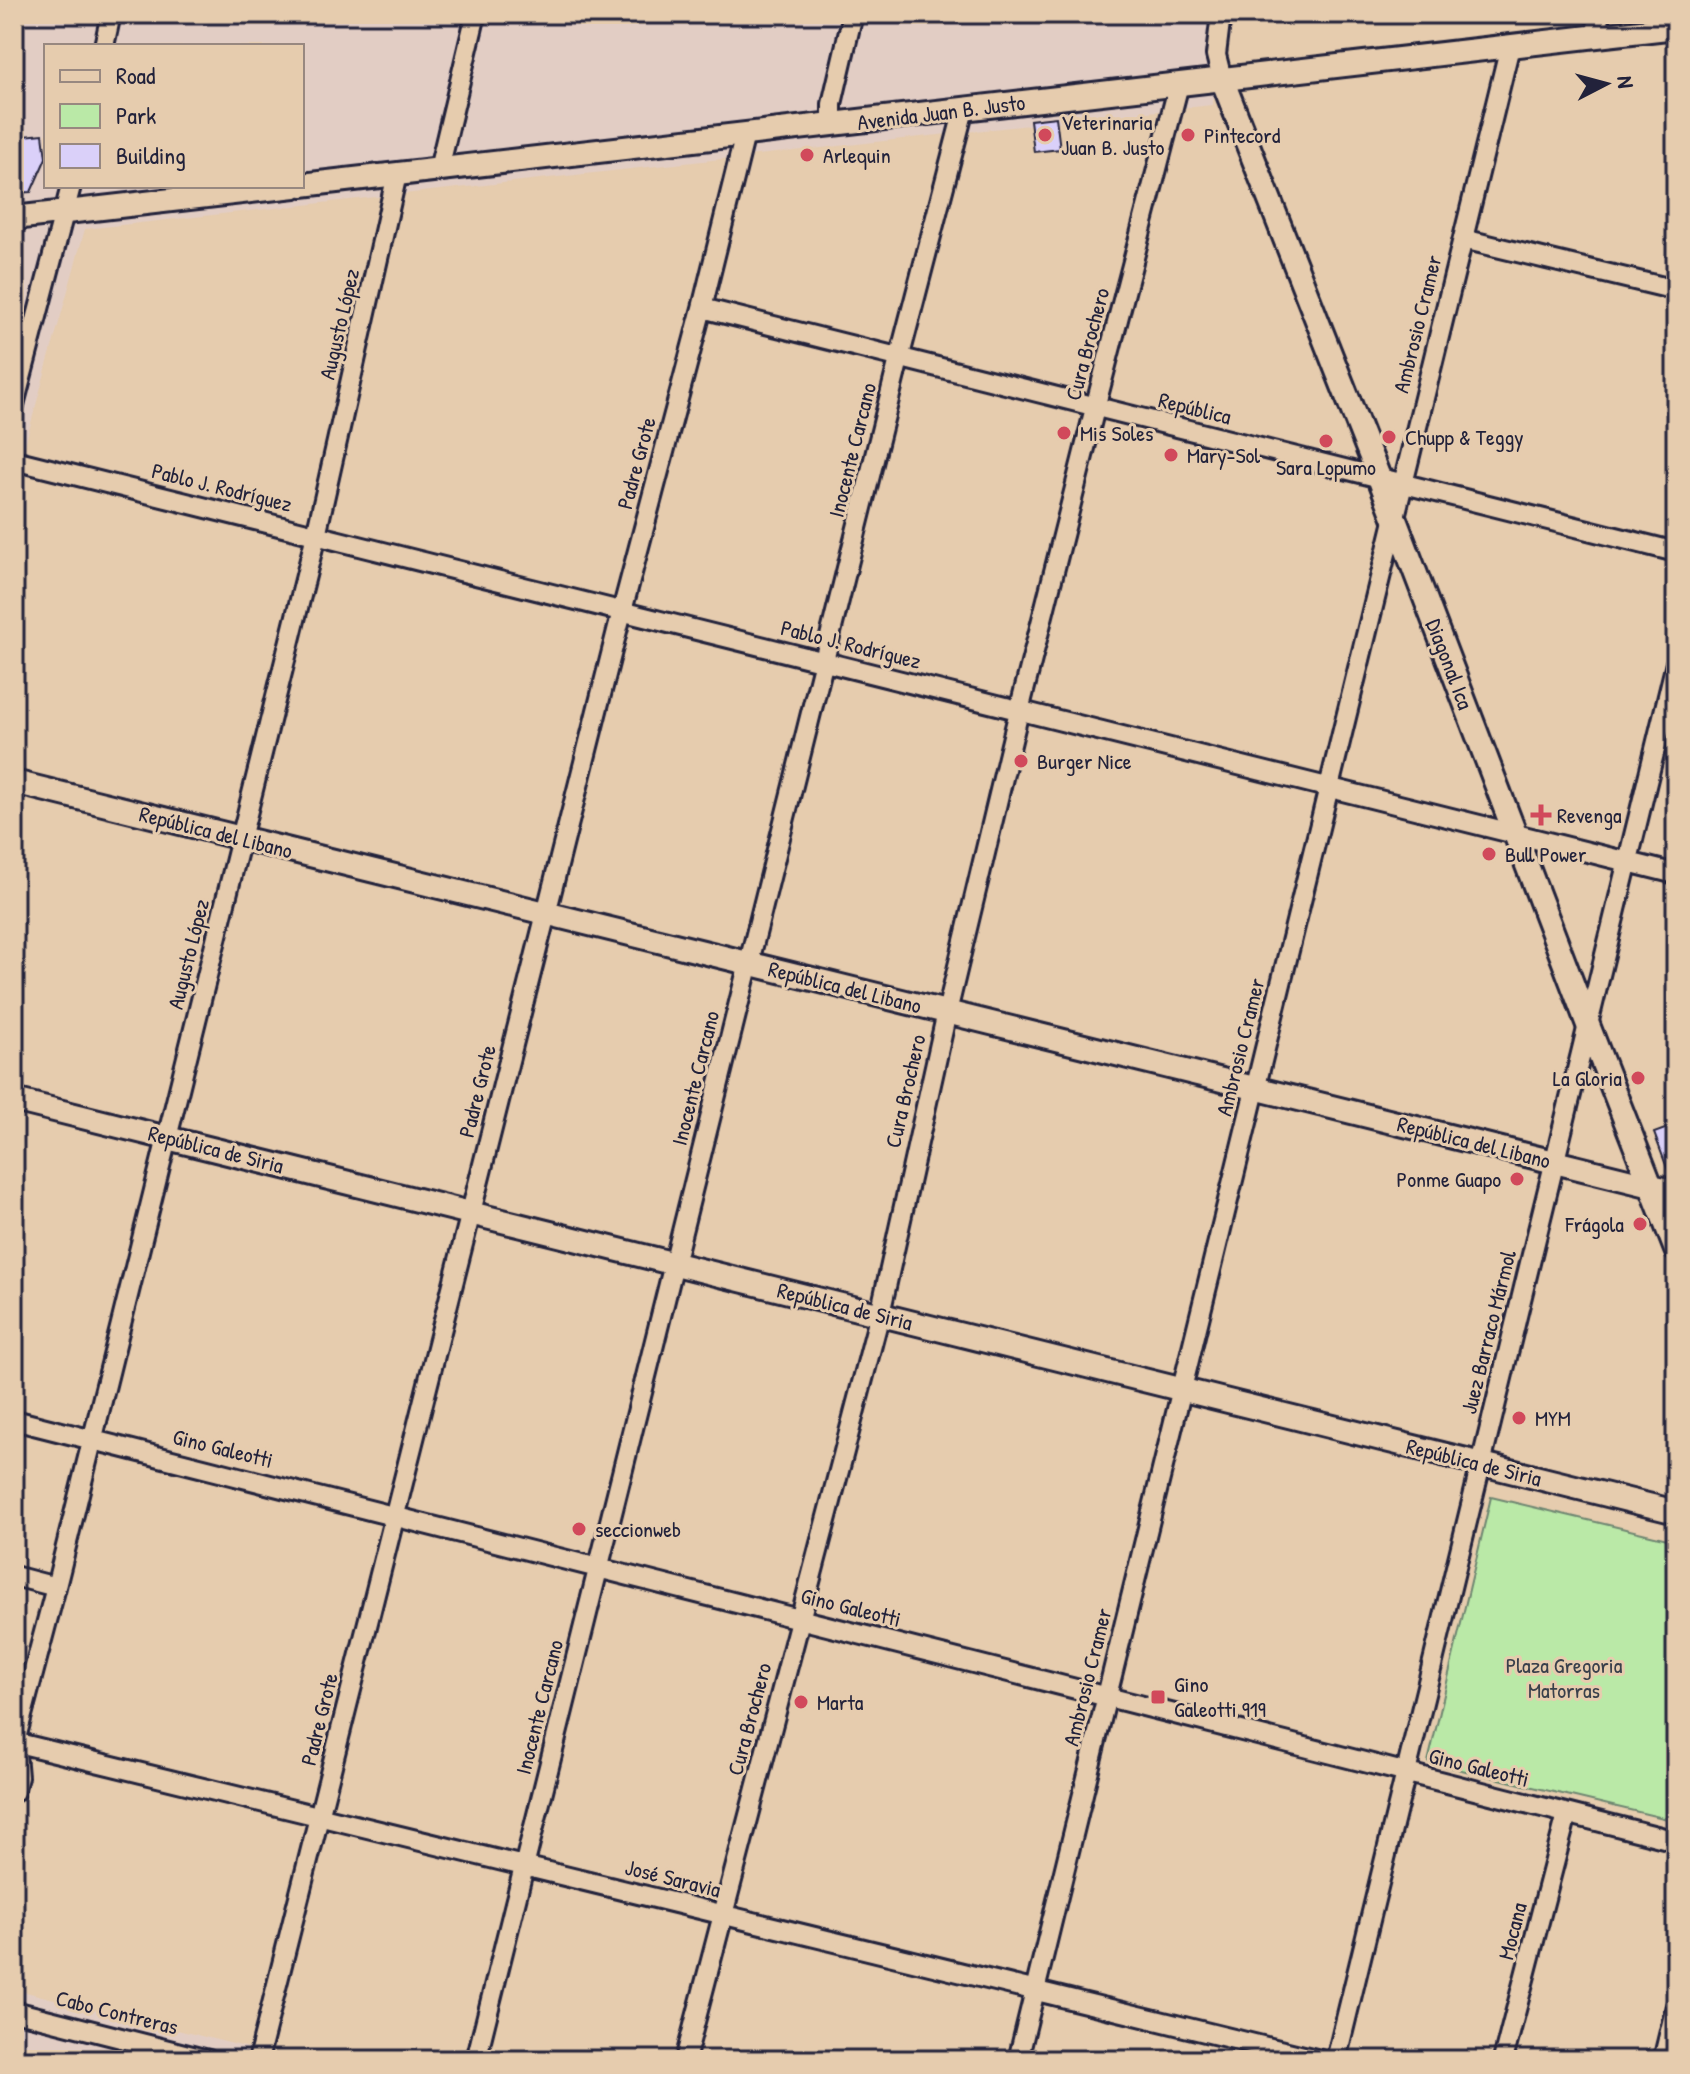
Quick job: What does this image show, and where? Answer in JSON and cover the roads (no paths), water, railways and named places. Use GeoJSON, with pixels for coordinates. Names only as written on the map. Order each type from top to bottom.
{"type":"FeatureCollection","features":[{"type":"Feature","properties":{"kind":"main road","name":"Avenida Juan B. Justo"},"geometry":{"type":"LineString","coordinates":[[304,185],[1510,46],[1598,25],[1676,27]]}},
{"type":"Feature","properties":{"kind":"main road","name":"Diagonal Ica"},"geometry":{"type":"LineString","coordinates":[[1222,79],[1395,517],[1676,1250]]}},
{"type":"Feature","properties":{"kind":"main road"},"geometry":{"type":"LineString","coordinates":[[14,218],[278,188]]}},
{"type":"Feature","properties":{"kind":"main road","name":"República del Libano"},"geometry":{"type":"LineString","coordinates":[[14,782],[1676,1192]]}},
{"type":"Feature","properties":{"kind":"main road","name":"República de Siria"},"geometry":{"type":"LineString","coordinates":[[14,1100],[1676,1512]]}},
{"type":"Feature","properties":{"kind":"street"},"geometry":{"type":"LineString","coordinates":[[104,44],[111,14]]}},
{"type":"Feature","properties":{"kind":"street"},"geometry":{"type":"LineString","coordinates":[[439,169],[476,14]]}},
{"type":"Feature","properties":{"kind":"street"},"geometry":{"type":"LineString","coordinates":[[832,124],[832,104],[853,14]]}},
{"type":"Feature","properties":{"kind":"street"},"geometry":{"type":"LineString","coordinates":[[1221,14],[1216,55],[1222,79]]}},
{"type":"Feature","properties":{"kind":"street","name":"Ambrosio Cramer"},"geometry":{"type":"LineString","coordinates":[[1018,2060],[1510,46]]}},
{"type":"Feature","properties":{"kind":"street","name":"Cura Brochero"},"geometry":{"type":"LineString","coordinates":[[685,2060],[880,1314],[947,1012],[1019,711],[1179,84]]}},
{"type":"Feature","properties":{"kind":"street","name":"Inocente Carcano"},"geometry":{"type":"LineString","coordinates":[[476,2060],[964,109]]}},
{"type":"Feature","properties":{"kind":"street","name":"Padre Grote"},"geometry":{"type":"LineString","coordinates":[[258,2060],[745,134]]}},
{"type":"Feature","properties":{"kind":"street","name":"Augusto López"},"geometry":{"type":"LineString","coordinates":[[14,1792],[18,1777],[14,1743],[56,1587],[316,535],[397,174]]}},
{"type":"Feature","properties":{"kind":"street"},"geometry":{"type":"LineString","coordinates":[[14,405],[70,188]]}},
{"type":"Feature","properties":{"kind":"street"},"geometry":{"type":"LineString","coordinates":[[1463,239],[1676,290]]}},
{"type":"Feature","properties":{"kind":"street","name":"República"},"geometry":{"type":"LineString","coordinates":[[702,308],[1676,552]]}},
{"type":"Feature","properties":{"kind":"street","name":"Pablo J. Rodríguez"},"geometry":{"type":"LineString","coordinates":[[14,460],[1676,874]]}},
{"type":"Feature","properties":{"kind":"street","name":"Juez Barraco Mármol"},"geometry":{"type":"LineString","coordinates":[[1336,2060],[1676,663]]}},
{"type":"Feature","properties":{"kind":"street","name":"Gino Galeotti"},"geometry":{"type":"LineString","coordinates":[[14,1420],[1676,1841]]}},
{"type":"Feature","properties":{"kind":"street"},"geometry":{"type":"LineString","coordinates":[[14,1576],[56,1587]]}},
{"type":"Feature","properties":{"kind":"street","name":"José Saravia"},"geometry":{"type":"LineString","coordinates":[[14,1743],[1320,2060]]}},
{"type":"Feature","properties":{"kind":"street","name":"Mocana"},"geometry":{"type":"LineString","coordinates":[[1503,2060],[1567,1814]]}},
{"type":"Feature","properties":{"kind":"street"},"geometry":{"type":"LineString","coordinates":[[1663,2060],[1676,2006]]}},
{"type":"Feature","properties":{"kind":"street","name":"Cabo Contreras"},"geometry":{"type":"LineString","coordinates":[[14,2011],[208,2060]]}},
{"type":"Feature","properties":{"kind":"place","name":"Veterinaria Juan B. Justo"},"geometry":{"type":"Point","coordinates":[1045,135]}},
{"type":"Feature","properties":{"kind":"place","name":"Pintecord"},"geometry":{"type":"Point","coordinates":[1188,135]}},
{"type":"Feature","properties":{"kind":"place","name":"Arlequin"},"geometry":{"type":"Point","coordinates":[807,155]}},
{"type":"Feature","properties":{"kind":"place","name":"Mis Soles"},"geometry":{"type":"Point","coordinates":[1064,433]}},
{"type":"Feature","properties":{"kind":"place","name":"Chupp & Teggy"},"geometry":{"type":"Point","coordinates":[1389,437]}},
{"type":"Feature","properties":{"kind":"place","name":"Sara Lopumo"},"geometry":{"type":"Point","coordinates":[1326,441]}},
{"type":"Feature","properties":{"kind":"place","name":"Mary-Sol"},"geometry":{"type":"Point","coordinates":[1171,455]}},
{"type":"Feature","properties":{"kind":"place","name":"Burger Nice"},"geometry":{"type":"Point","coordinates":[1021,761]}},
{"type":"Feature","properties":{"kind":"place","name":"Revenga"},"geometry":{"type":"Point","coordinates":[1541,815]}},
{"type":"Feature","properties":{"kind":"place","name":"Bull Power"},"geometry":{"type":"Point","coordinates":[1489,854]}},
{"type":"Feature","properties":{"kind":"place","name":"La Gloria"},"geometry":{"type":"Point","coordinates":[1638,1078]}},
{"type":"Feature","properties":{"kind":"place","name":"Ponme Guapo"},"geometry":{"type":"Point","coordinates":[1517,1179]}},
{"type":"Feature","properties":{"kind":"place","name":"Frágola"},"geometry":{"type":"Point","coordinates":[1640,1224]}},
{"type":"Feature","properties":{"kind":"place","name":"MYM"},"geometry":{"type":"Point","coordinates":[1519,1418]}},
{"type":"Feature","properties":{"kind":"place","name":"seccionweb"},"geometry":{"type":"Point","coordinates":[579,1529]}},
{"type":"Feature","properties":{"kind":"place","name":"Gino Galeotti 919"},"geometry":{"type":"Point","coordinates":[1158,1697]}},
{"type":"Feature","properties":{"kind":"place","name":"Marta"},"geometry":{"type":"Point","coordinates":[801,1702]}},
{"type":"Feature","properties":{"kind":"park label","name":"Plaza Gregoria Matorras"},"geometry":{"type":"Point","coordinates":[1564,1678]}}]}
